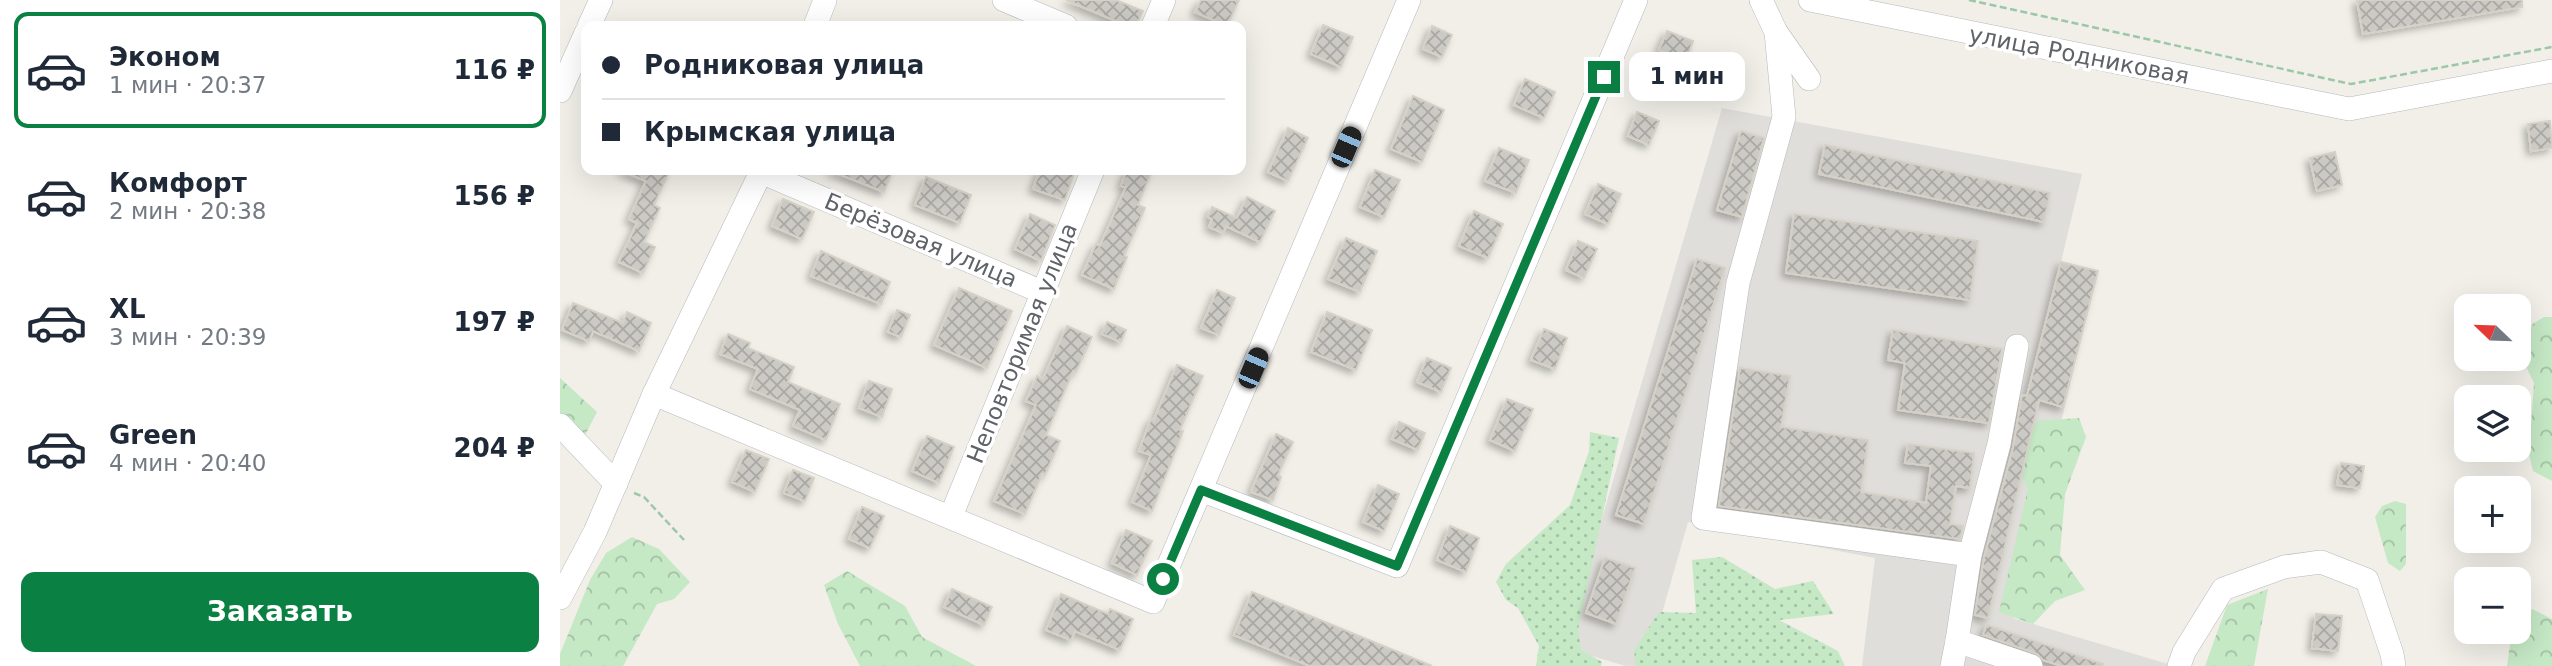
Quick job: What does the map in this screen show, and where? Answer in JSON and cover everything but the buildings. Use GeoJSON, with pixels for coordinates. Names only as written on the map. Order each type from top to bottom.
{"type":"FeatureCollection","features":[{"type":"Feature","properties":{"kind":"street"},"geometry":{"type":"LineString","coordinates":[[591,21],[601,0]]}},
{"type":"Feature","properties":{"kind":"street"},"geometry":{"type":"LineString","coordinates":[[817,21],[825,0]]}},
{"type":"Feature","properties":{"kind":"street"},"geometry":{"type":"LineString","coordinates":[[1004,0],[1054,21]]}},
{"type":"Feature","properties":{"kind":"street"},"geometry":{"type":"LineString","coordinates":[[1155,21],[1164,0]]}},
{"type":"Feature","properties":{"kind":"street"},"geometry":{"type":"LineString","coordinates":[[654,394],[1153,602],[1409,0]]}},
{"type":"Feature","properties":{"kind":"street"},"geometry":{"type":"LineString","coordinates":[[1201,490],[1397,566],[1636,0]]}},
{"type":"Feature","properties":{"kind":"street"},"geometry":{"type":"LineString","coordinates":[[1760,0],[1776,32],[1809,79]]}},
{"type":"Feature","properties":{"kind":"street","name":"улица Родниковая"},"geometry":{"type":"LineString","coordinates":[[1810,0],[2349,109],[2552,71]]}},
{"type":"Feature","properties":{"kind":"street"},"geometry":{"type":"LineString","coordinates":[[1776,32],[1784,117],[1738,283],[1703,519],[1970,555]]}},
{"type":"Feature","properties":{"kind":"street"},"geometry":{"type":"LineString","coordinates":[[560,91],[581,44]]}},
{"type":"Feature","properties":{"kind":"street","name":"Берёзовая улица"},"geometry":{"type":"LineString","coordinates":[[560,598],[616,484],[654,394],[760,175]]}},
{"type":"Feature","properties":{"kind":"street","name":"Берёзовая улица"},"geometry":{"type":"LineString","coordinates":[[771,175],[1042,292]]}},
{"type":"Feature","properties":{"kind":"street","name":"Неповторимая улица"},"geometry":{"type":"LineString","coordinates":[[951,516],[1091,175]]}},
{"type":"Feature","properties":{"kind":"street"},"geometry":{"type":"LineString","coordinates":[[1952,666],[1970,555],[1998,444],[2017,346]]}},
{"type":"Feature","properties":{"kind":"street"},"geometry":{"type":"LineString","coordinates":[[560,425],[616,484]]}},
{"type":"Feature","properties":{"kind":"street"},"geometry":{"type":"LineString","coordinates":[[2179,666],[2184,652],[2222,589],[2284,567],[2321,562],[2367,580],[2394,666]]}},
{"type":"Feature","properties":{"kind":"street"},"geometry":{"type":"LineString","coordinates":[[1957,641],[2020,664]]}},
{"type":"Feature","properties":{"kind":"path"},"geometry":{"type":"LineString","coordinates":[[1969,0],[2351,85],[2552,47]]}},
{"type":"Feature","properties":{"kind":"path"},"geometry":{"type":"LineString","coordinates":[[616,484],[644,497],[684,540]]}},
{"type":"Feature","properties":{"kind":"shaded area"},"geometry":{"type":"Polygon","coordinates":[[[1722,108],[2082,174],[2061,262],[2098,271],[2013,618],[2175,666],[1862,666],[1875,558],[1688,522],[1647,666],[1626,666],[1564,648],[1722,108]]]}},
{"type":"Feature","properties":{"kind":"green space"},"geometry":{"type":"Polygon","coordinates":[[[2544,317],[2552,317],[2552,481],[2533,471],[2531,462],[2534,383],[2528,371],[2531,371],[2531,325],[2544,317]]]}},
{"type":"Feature","properties":{"kind":"green space"},"geometry":{"type":"Polygon","coordinates":[[[560,378],[597,412],[579,447],[560,433],[560,378]]]}},
{"type":"Feature","properties":{"kind":"green space"},"geometry":{"type":"Polygon","coordinates":[[[2079,418],[2086,437],[2065,494],[2060,555],[2085,590],[2055,601],[2033,624],[1999,612],[2028,489],[2014,457],[2037,421],[2079,418]]]}},
{"type":"Feature","properties":{"kind":"green space"},"geometry":{"type":"Polygon","coordinates":[[[1590,432],[1619,438],[1578,629],[1581,650],[1602,662],[1601,666],[1536,666],[1539,646],[1518,608],[1506,600],[1496,582],[1506,564],[1570,505],[1589,451],[1590,432]]]}},
{"type":"Feature","properties":{"kind":"green space"},"geometry":{"type":"Polygon","coordinates":[[[2395,501],[2406,504],[2406,564],[2400,571],[2388,563],[2375,517],[2382,506],[2395,501]]]}},
{"type":"Feature","properties":{"kind":"green space"},"geometry":{"type":"Polygon","coordinates":[[[632,537],[659,549],[690,582],[674,599],[657,604],[623,666],[560,666],[560,654],[590,580],[606,553],[632,537]]]}},
{"type":"Feature","properties":{"kind":"green space"},"geometry":{"type":"Polygon","coordinates":[[[1722,557],[1775,589],[1813,581],[1834,614],[1779,620],[1838,651],[1845,666],[1636,666],[1634,650],[1659,612],[1696,613],[1692,560],[1722,557]]]}},
{"type":"Feature","properties":{"kind":"green space"},"geometry":{"type":"Polygon","coordinates":[[[847,571],[905,606],[922,637],[976,666],[860,666],[838,624],[824,585],[847,571]]]}},
{"type":"Feature","properties":{"kind":"green space"},"geometry":{"type":"Polygon","coordinates":[[[2268,589],[2254,666],[2205,666],[2227,605],[2268,589]]]}},
{"type":"Feature","properties":{"kind":"green space"},"geometry":{"type":"Polygon","coordinates":[[[2531,610],[2552,619],[2552,666],[2507,666],[2510,644],[2531,644],[2531,610]]]}},
{"type":"Feature","properties":{"kind":"route"},"geometry":{"type":"LineString","coordinates":[[1163,579],[1201,490],[1397,566],[1604,77]]}}]}
